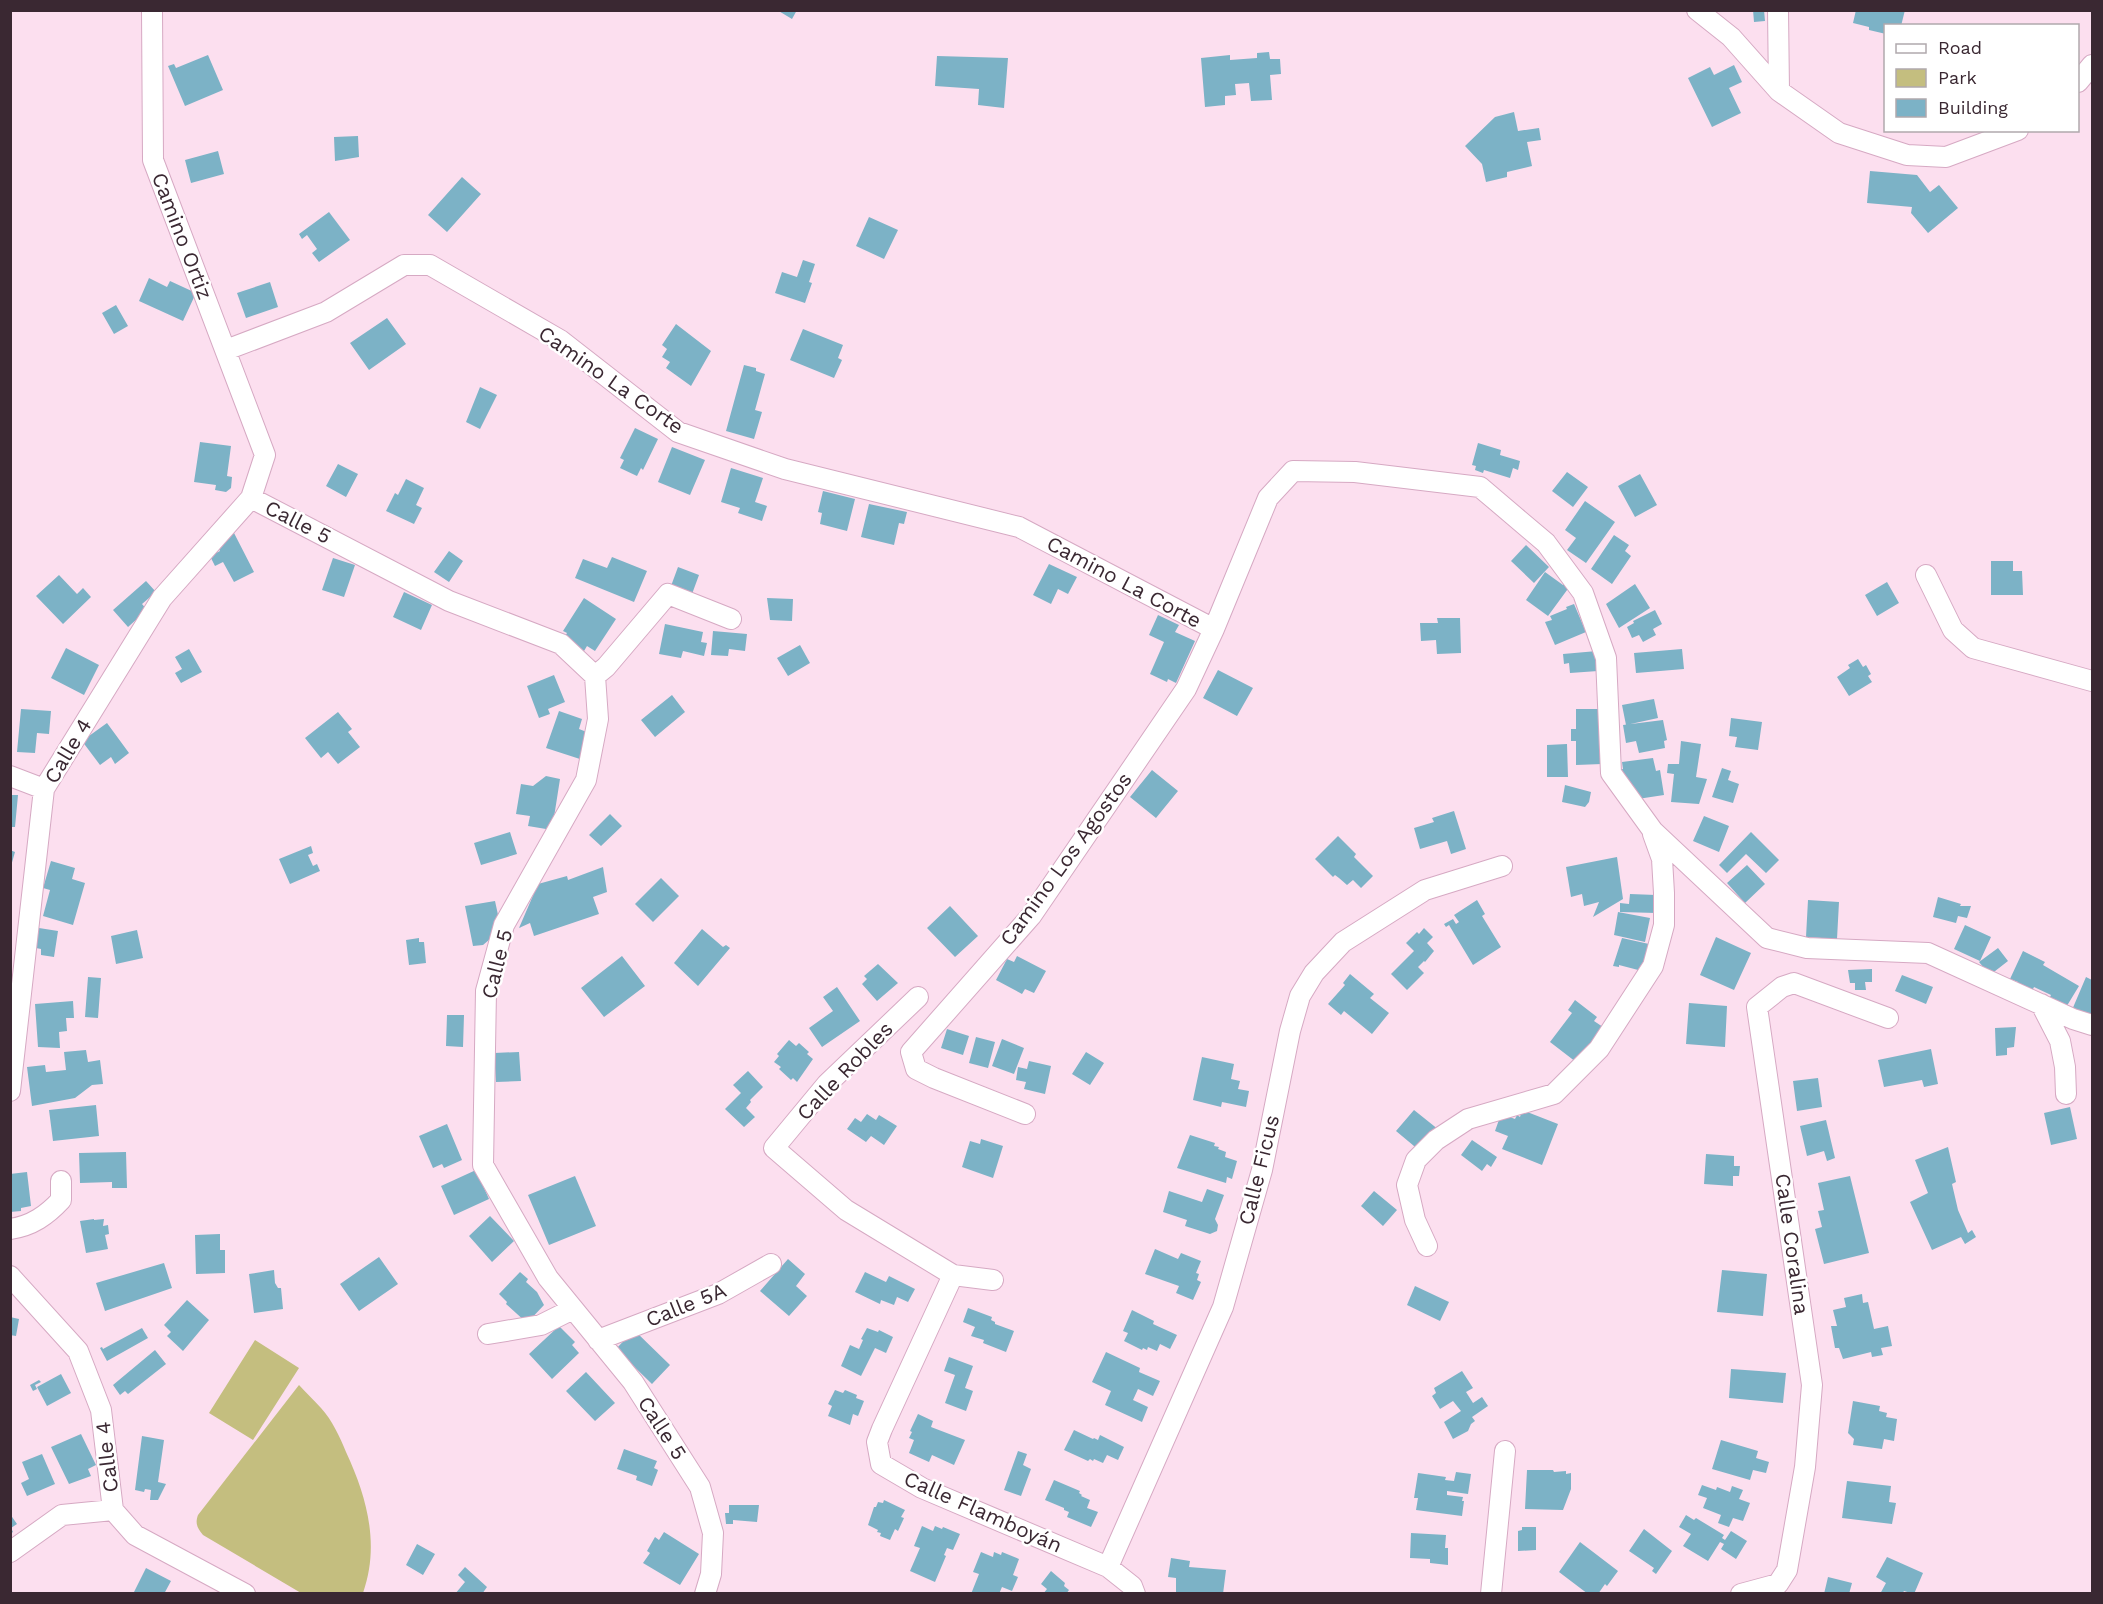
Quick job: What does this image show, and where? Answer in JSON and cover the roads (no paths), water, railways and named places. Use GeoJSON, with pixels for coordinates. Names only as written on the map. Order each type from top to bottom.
{"type":"FeatureCollection","features":[{"type":"Feature","properties":{"kind":"street","name":"Camino Ortiz"},"geometry":{"type":"LineString","coordinates":[[152,10],[153,160],[225,350]]}},
{"type":"Feature","properties":{"kind":"street"},"geometry":{"type":"LineString","coordinates":[[1698,10],[1731,37],[1779,91],[1839,133],[1906,155],[1946,157],[2013,132]]}},
{"type":"Feature","properties":{"kind":"street"},"geometry":{"type":"LineString","coordinates":[[1778,10],[1779,91]]}},
{"type":"Feature","properties":{"kind":"street"},"geometry":{"type":"LineString","coordinates":[[2079,81],[2092,65]]}},
{"type":"Feature","properties":{"kind":"street","name":"Camino La Corte"},"geometry":{"type":"LineString","coordinates":[[225,350],[326,312],[404,266],[430,265],[560,340],[678,432],[785,469],[1019,527],[1214,629],[1268,498],[1293,471],[1355,472],[1480,487],[1546,543],[1583,593],[1606,658],[1611,773],[1653,831],[1767,938],[1807,948],[1928,952],[2092,1025]]}},
{"type":"Feature","properties":{"kind":"street"},"geometry":{"type":"LineString","coordinates":[[225,350],[265,455],[251,498]]}},
{"type":"Feature","properties":{"kind":"street","name":"Calle 5"},"geometry":{"type":"LineString","coordinates":[[251,498],[449,601],[561,644],[595,676],[598,719],[586,780],[504,925],[486,990],[483,1165],[548,1278],[633,1382],[700,1487],[713,1533],[711,1574],[705,1593]]}},
{"type":"Feature","properties":{"kind":"street","name":"Calle 4"},"geometry":{"type":"LineString","coordinates":[[10,1091],[44,789],[162,598],[251,498]]}},
{"type":"Feature","properties":{"kind":"street"},"geometry":{"type":"LineString","coordinates":[[1926,574],[1953,630],[1973,648],[2092,681]]}},
{"type":"Feature","properties":{"kind":"street"},"geometry":{"type":"LineString","coordinates":[[595,676],[606,667],[668,594],[731,620]]}},
{"type":"Feature","properties":{"kind":"street","name":"Camino Los Agostos"},"geometry":{"type":"LineString","coordinates":[[1025,1114],[916,1069],[911,1052],[1031,916],[1186,689],[1214,629]]}},
{"type":"Feature","properties":{"kind":"street"},"geometry":{"type":"LineString","coordinates":[[10,776],[44,789]]}},
{"type":"Feature","properties":{"kind":"street"},"geometry":{"type":"LineString","coordinates":[[1427,1246],[1415,1220],[1407,1185],[1416,1160],[1436,1140],[1468,1119],[1554,1094],[1599,1049],[1653,966],[1664,925],[1664,893],[1662,859],[1653,831]]}},
{"type":"Feature","properties":{"kind":"street","name":"Calle Ficus"},"geometry":{"type":"LineString","coordinates":[[1107,1567],[1223,1307],[1262,1170],[1290,1031],[1300,996],[1314,973],[1343,942],[1425,890],[1502,866]]}},
{"type":"Feature","properties":{"kind":"street","name":"Calle Coralina"},"geometry":{"type":"LineString","coordinates":[[1741,1593],[1779,1584],[1787,1570],[1805,1467],[1812,1385],[1756,1007],[1782,987],[1794,983],[1888,1018]]}},
{"type":"Feature","properties":{"kind":"street","name":"Calle Robles"},"geometry":{"type":"LineString","coordinates":[[918,997],[827,1084],[774,1149],[846,1210],[953,1275]]}},
{"type":"Feature","properties":{"kind":"street"},"geometry":{"type":"LineString","coordinates":[[2041,1004],[2060,1041],[2065,1067],[2066,1094]]}},
{"type":"Feature","properties":{"kind":"street"},"geometry":{"type":"LineString","coordinates":[[10,1229],[24,1227],[48,1213],[61,1200],[61,1181]]}},
{"type":"Feature","properties":{"kind":"street","name":"Calle 5A"},"geometry":{"type":"LineString","coordinates":[[598,1340],[718,1294],[771,1264]]}},
{"type":"Feature","properties":{"kind":"street"},"geometry":{"type":"LineString","coordinates":[[953,1275],[993,1280]]}},
{"type":"Feature","properties":{"kind":"street","name":"Calle Flamboyán"},"geometry":{"type":"LineString","coordinates":[[953,1275],[882,1429],[877,1443],[881,1464],[922,1488],[1107,1567],[1132,1586],[1135,1593]]}},
{"type":"Feature","properties":{"kind":"street","name":"Calle 4"},"geometry":{"type":"LineString","coordinates":[[10,1276],[78,1351],[101,1410],[113,1510],[135,1535],[245,1593]]}},
{"type":"Feature","properties":{"kind":"street"},"geometry":{"type":"LineString","coordinates":[[488,1334],[541,1325],[573,1309]]}},
{"type":"Feature","properties":{"kind":"street"},"geometry":{"type":"LineString","coordinates":[[1491,1593],[1505,1451]]}},
{"type":"Feature","properties":{"kind":"street"},"geometry":{"type":"LineString","coordinates":[[10,1552],[62,1515],[113,1510]]}}]}
